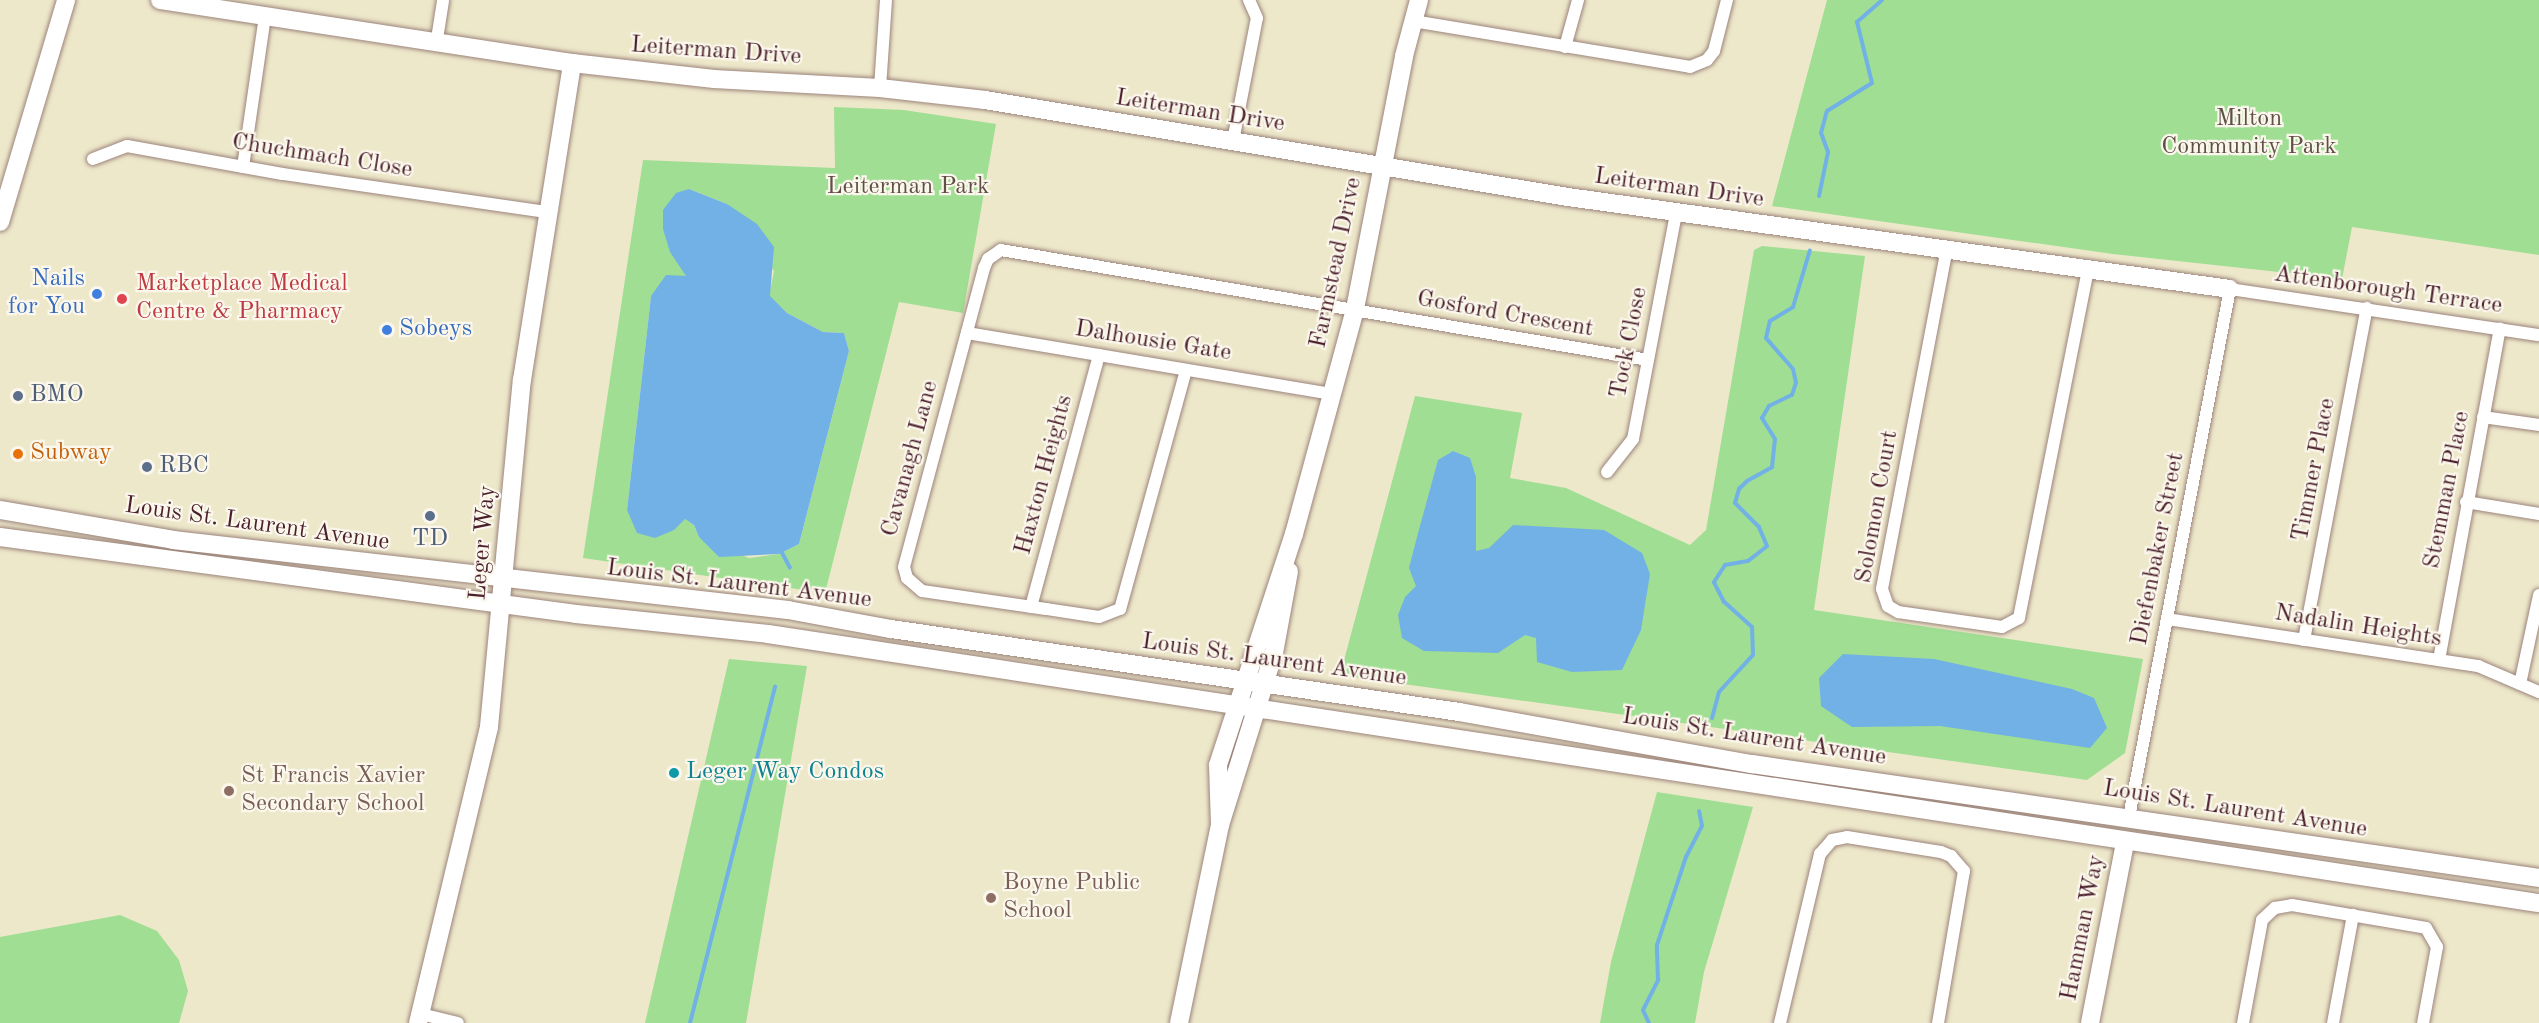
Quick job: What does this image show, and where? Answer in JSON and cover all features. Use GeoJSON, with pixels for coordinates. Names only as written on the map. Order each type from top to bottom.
{"type":"FeatureCollection","features":[{"type":"Feature","properties":{"kind":"main road"},"geometry":{"type":"LineString","coordinates":[[0,222],[66,0]]}},
{"type":"Feature","properties":{"kind":"main road","name":"Leiterman Drive"},"geometry":{"type":"LineString","coordinates":[[160,0],[437,39],[572,63],[714,79],[880,88],[985,100],[1383,167],[1676,213],[1947,248],[2230,289]]}},
{"type":"Feature","properties":{"kind":"main road","name":"Farmstead Drive"},"geometry":{"type":"LineString","coordinates":[[1179,1023],[1220,825],[1218,765],[1254,683],[1274,653],[1294,534],[1355,309],[1419,0]]}},
{"type":"Feature","properties":{"kind":"main road","name":"Leger Way"},"geometry":{"type":"LineString","coordinates":[[420,1018],[489,727],[503,604],[522,380],[572,63]]}},
{"type":"Feature","properties":{"kind":"main road","name":"Louis St. Laurent Avenue"},"geometry":{"type":"LineString","coordinates":[[0,510],[174,540],[505,581],[788,610],[1254,683],[1459,712],[1752,764],[2129,817],[2539,879]]}},
{"type":"Feature","properties":{"kind":"main road","name":"Louis St. Laurent Avenue"},"geometry":{"type":"LineString","coordinates":[[0,537],[503,604],[768,634],[1246,704],[2125,843],[2539,903]]}},
{"type":"Feature","properties":{"kind":"main road","name":"Hamman Way"},"geometry":{"type":"LineString","coordinates":[[2090,1023],[2125,843]]}},
{"type":"Feature","properties":{"kind":"street"},"geometry":{"type":"LineString","coordinates":[[437,39],[443,0]]}},
{"type":"Feature","properties":{"kind":"street"},"geometry":{"type":"LineString","coordinates":[[880,88],[886,0]]}},
{"type":"Feature","properties":{"kind":"street"},"geometry":{"type":"LineString","coordinates":[[1233,141],[1257,18],[1249,0]]}},
{"type":"Feature","properties":{"kind":"street"},"geometry":{"type":"LineString","coordinates":[[1565,47],[1578,0]]}},
{"type":"Feature","properties":{"kind":"street"},"geometry":{"type":"LineString","coordinates":[[1413,21],[1690,67],[1700,64],[1713,51],[1727,0]]}},
{"type":"Feature","properties":{"kind":"street"},"geometry":{"type":"LineString","coordinates":[[243,167],[265,16]]}},
{"type":"Feature","properties":{"kind":"street","name":"Chuchmach Close"},"geometry":{"type":"LineString","coordinates":[[93,159],[127,146],[243,167],[547,212]]}},
{"type":"Feature","properties":{"kind":"street","name":"Tock Close"},"geometry":{"type":"LineString","coordinates":[[1607,472],[1633,439],[1676,213]]}},
{"type":"Feature","properties":{"kind":"street","name":"Solomon Court"},"geometry":{"type":"LineString","coordinates":[[1947,248],[1882,589],[1888,606],[1898,612],[2002,627],[2012,624],[2024,610],[2088,270]]}},
{"type":"Feature","properties":{"kind":"street","name":"Cavanagh Lane"},"geometry":{"type":"LineString","coordinates":[[1186,370],[1120,609],[1099,617],[922,591],[907,578],[904,567],[984,268],[1000,250],[1355,309]]}},
{"type":"Feature","properties":{"kind":"street","name":"Attenborough Terrace"},"geometry":{"type":"LineString","coordinates":[[2230,289],[2539,335]]}},
{"type":"Feature","properties":{"kind":"street","name":"Diefenbaker Street"},"geometry":{"type":"LineString","coordinates":[[2129,817],[2230,289]]}},
{"type":"Feature","properties":{"kind":"street","name":"Timmer Place"},"geometry":{"type":"LineString","coordinates":[[2304,640],[2367,308]]}},
{"type":"Feature","properties":{"kind":"street","name":"Gosford Crescent"},"geometry":{"type":"LineString","coordinates":[[1355,309],[1648,360]]}},
{"type":"Feature","properties":{"kind":"street","name":"Stemman Place"},"geometry":{"type":"LineString","coordinates":[[2439,660],[2466,502],[2500,329]]}},
{"type":"Feature","properties":{"kind":"street","name":"Dalhousie Gate"},"geometry":{"type":"LineString","coordinates":[[967,333],[1331,394]]}},
{"type":"Feature","properties":{"kind":"street","name":"Haxton Heights"},"geometry":{"type":"LineString","coordinates":[[1031,607],[1099,355]]}},
{"type":"Feature","properties":{"kind":"street"},"geometry":{"type":"LineString","coordinates":[[2483,417],[2539,425]]}},
{"type":"Feature","properties":{"kind":"street"},"geometry":{"type":"LineString","coordinates":[[2466,502],[2539,514]]}},
{"type":"Feature","properties":{"kind":"street"},"geometry":{"type":"LineString","coordinates":[[2520,684],[2539,600]]}},
{"type":"Feature","properties":{"kind":"street","name":"Nadalin Heights"},"geometry":{"type":"LineString","coordinates":[[2167,619],[2478,666],[2539,692]]}},
{"type":"Feature","properties":{"kind":"street"},"geometry":{"type":"LineString","coordinates":[[1780,1023],[1821,854],[1832,840],[1847,837],[1941,852],[1951,855],[1964,871],[1938,1023]]}},
{"type":"Feature","properties":{"kind":"street"},"geometry":{"type":"LineString","coordinates":[[2242,1023],[2262,920],[2268,912],[2292,905],[2416,924],[2433,937],[2436,958],[2423,1023]]}},
{"type":"Feature","properties":{"kind":"street"},"geometry":{"type":"LineString","coordinates":[[2333,1023],[2353,915]]}},
{"type":"Feature","properties":{"kind":"street"},"geometry":{"type":"LineString","coordinates":[[420,1018],[458,1023]]}},
{"type":"Feature","properties":{"kind":"green space","name":"Milton Community Park"},"geometry":{"type":"Polygon","coordinates":[[[1827,0],[2539,0],[2539,255],[2352,227],[2342,279],[2113,254],[1772,206],[1827,0]]]}},
{"type":"Feature","properties":{"kind":"green space","name":"Leiterman Park"},"geometry":{"type":"Polygon","coordinates":[[[834,107],[904,110],[996,124],[963,313],[899,302],[825,593],[583,558],[643,160],[835,168],[834,107]],[[689,189],[687,276],[651,296],[627,510],[685,519],[694,525],[699,537],[749,558],[779,554],[799,544],[849,351],[844,333],[823,332],[787,313],[769,296],[774,271],[727,204],[689,189]]]}},
{"type":"Feature","properties":{"kind":"green space"},"geometry":{"type":"Polygon","coordinates":[[[1762,246],[1865,256],[1814,610],[2143,659],[2125,753],[2087,780],[1340,675],[1415,396],[1522,413],[1510,478],[1566,488],[1690,545],[1706,530],[1754,250],[1762,246]]]}},
{"type":"Feature","properties":{"kind":"green space"},"geometry":{"type":"Polygon","coordinates":[[[729,659],[807,666],[746,1023],[645,1023],[729,659]]]}},
{"type":"Feature","properties":{"kind":"green space"},"geometry":{"type":"Polygon","coordinates":[[[1657,792],[1753,807],[1704,972],[1695,1023],[1600,1023],[1611,962],[1657,792]]]}},
{"type":"Feature","properties":{"kind":"green space"},"geometry":{"type":"Polygon","coordinates":[[[120,915],[157,931],[179,960],[188,991],[179,1023],[0,1023],[0,937],[120,915]]]}},
{"type":"Feature","properties":{"kind":"water"},"geometry":{"type":"Polygon","coordinates":[[[689,189],[727,204],[757,224],[774,247],[770,296],[787,313],[823,332],[844,333],[849,351],[799,544],[779,554],[719,557],[699,537],[694,525],[685,519],[674,530],[655,538],[637,533],[627,510],[651,296],[666,275],[686,276],[670,252],[663,229],[663,210],[676,193],[689,189]]]}},
{"type":"Feature","properties":{"kind":"water"},"geometry":{"type":"Polygon","coordinates":[[[1453,451],[1470,458],[1476,477],[1476,551],[1489,548],[1513,525],[1604,530],[1642,553],[1650,574],[1641,630],[1622,670],[1572,672],[1537,662],[1536,638],[1525,635],[1498,653],[1424,651],[1402,638],[1398,615],[1405,597],[1416,586],[1409,568],[1438,460],[1453,451]]]}},
{"type":"Feature","properties":{"kind":"water"},"geometry":{"type":"Polygon","coordinates":[[[1843,654],[1934,659],[2072,689],[2094,698],[2107,728],[2090,748],[1940,726],[1852,727],[1821,706],[1819,678],[1843,654]]]}},
{"type":"Feature","properties":{"kind":"waterway"},"geometry":{"type":"LineString","coordinates":[[1819,196],[1828,152],[1821,133],[1827,111],[1872,83],[1857,22],[1882,0]]}},
{"type":"Feature","properties":{"kind":"waterway"},"geometry":{"type":"LineString","coordinates":[[1712,718],[1719,692],[1753,655],[1752,627],[1724,602],[1714,582],[1725,565],[1748,561],[1767,546],[1759,527],[1735,503],[1739,489],[1747,481],[1772,467],[1775,439],[1762,418],[1769,406],[1792,395],[1796,383],[1793,369],[1766,338],[1770,321],[1793,307],[1810,250]]}},
{"type":"Feature","properties":{"kind":"waterway"},"geometry":{"type":"LineString","coordinates":[[780,549],[790,568]]}},
{"type":"Feature","properties":{"kind":"waterway"},"geometry":{"type":"LineString","coordinates":[[690,1023],[775,687]]}},
{"type":"Feature","properties":{"kind":"waterway"},"geometry":{"type":"LineString","coordinates":[[1649,1023],[1643,1010],[1658,980],[1657,945],[1686,857],[1702,826],[1699,811]]}},
{"type":"Feature","properties":{"kind":"place","name":"Nails for You"},"geometry":{"type":"Point","coordinates":[97,294]}},
{"type":"Feature","properties":{"kind":"place","name":"Marketplace Medical Centre & Pharmacy"},"geometry":{"type":"Point","coordinates":[122,299]}},
{"type":"Feature","properties":{"kind":"place","name":"Sobeys"},"geometry":{"type":"Point","coordinates":[387,330]}},
{"type":"Feature","properties":{"kind":"place","name":"BMO"},"geometry":{"type":"Point","coordinates":[18,396]}},
{"type":"Feature","properties":{"kind":"place","name":"Subway"},"geometry":{"type":"Point","coordinates":[18,454]}},
{"type":"Feature","properties":{"kind":"place","name":"RBC"},"geometry":{"type":"Point","coordinates":[147,467]}},
{"type":"Feature","properties":{"kind":"place","name":"TD"},"geometry":{"type":"Point","coordinates":[430,516]}},
{"type":"Feature","properties":{"kind":"place","name":"Leger Way Condos"},"geometry":{"type":"Point","coordinates":[674,773]}},
{"type":"Feature","properties":{"kind":"place","name":"St Francis Xavier Secondary School"},"geometry":{"type":"Point","coordinates":[229,791]}},
{"type":"Feature","properties":{"kind":"place","name":"Boyne Public School"},"geometry":{"type":"Point","coordinates":[991,898]}}]}
